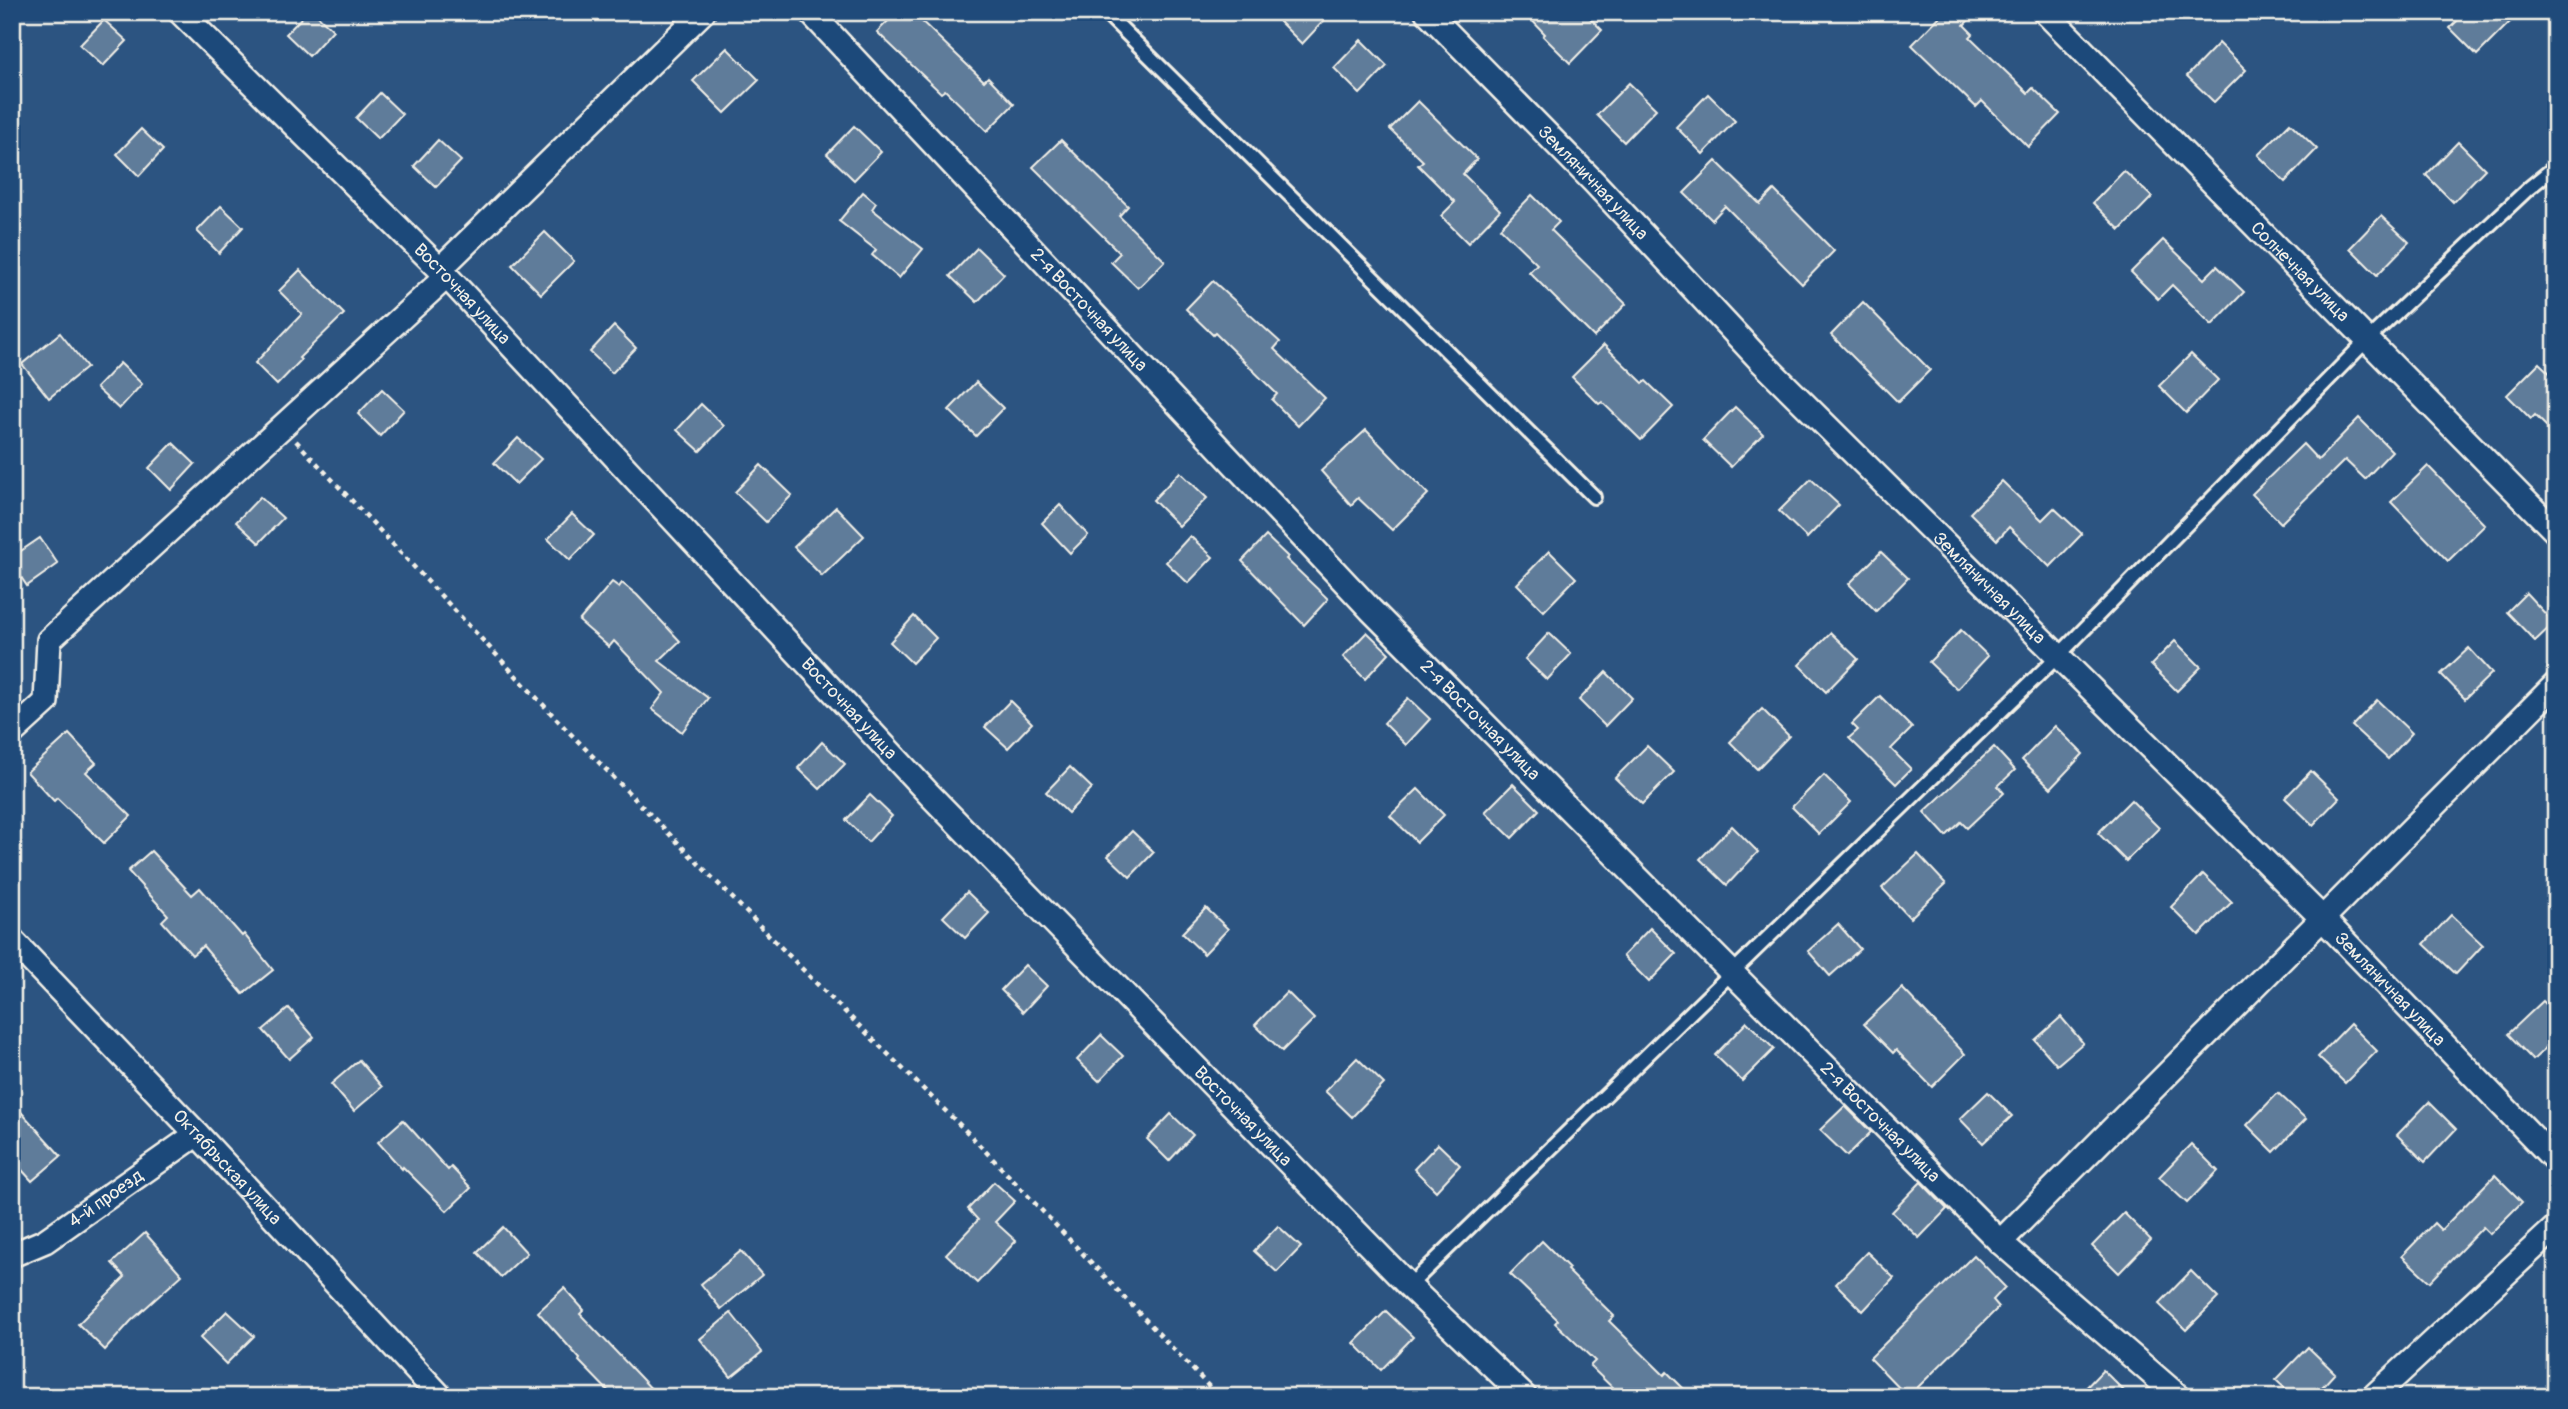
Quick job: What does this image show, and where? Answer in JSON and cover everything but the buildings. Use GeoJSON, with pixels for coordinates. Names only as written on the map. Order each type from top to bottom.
{"type":"FeatureCollection","features":[{"type":"Feature","properties":{"kind":"street","name":"Восточная улица"},"geometry":{"type":"LineString","coordinates":[[180,12],[444,272],[929,794],[1409,1286],[1525,1397]]}},
{"type":"Feature","properties":{"kind":"street"},"geometry":{"type":"LineString","coordinates":[[12,733],[47,702],[50,640],[444,272],[703,12]]}},
{"type":"Feature","properties":{"kind":"street","name":"2-я Восточная улица"},"geometry":{"type":"LineString","coordinates":[[810,12],[1371,610],[2000,1242],[2179,1397]]}},
{"type":"Feature","properties":{"kind":"street","name":"Земляничная улица"},"geometry":{"type":"LineString","coordinates":[[1427,12],[1594,182],[1759,359],[2321,917],[2556,1161]]}},
{"type":"Feature","properties":{"kind":"street","name":"Солнечная улица"},"geometry":{"type":"LineString","coordinates":[[2045,12],[2556,532]]}},
{"type":"Feature","properties":{"kind":"street"},"geometry":{"type":"LineString","coordinates":[[2000,1242],[2556,684]]}},
{"type":"Feature","properties":{"kind":"street","name":"Октябрьская улица"},"geometry":{"type":"LineString","coordinates":[[12,940],[197,1134],[441,1397]]}},
{"type":"Feature","properties":{"kind":"street","name":"4-й проезд"},"geometry":{"type":"LineString","coordinates":[[12,1255],[46,1241],[197,1134]]}},
{"type":"Feature","properties":{"kind":"street"},"geometry":{"type":"LineString","coordinates":[[2373,1397],[2556,1227]]}},
{"type":"Feature","properties":{"kind":"lane"},"geometry":{"type":"LineString","coordinates":[[1105,12],[1594,497]]}},
{"type":"Feature","properties":{"kind":"lane"},"geometry":{"type":"LineString","coordinates":[[1409,1286],[2059,655],[2366,341],[2529,188],[2556,166]]}},
{"type":"Feature","properties":{"kind":"path"},"geometry":{"type":"LineString","coordinates":[[282,426],[565,728],[822,990],[970,1135],[1219,1397]]}}]}
